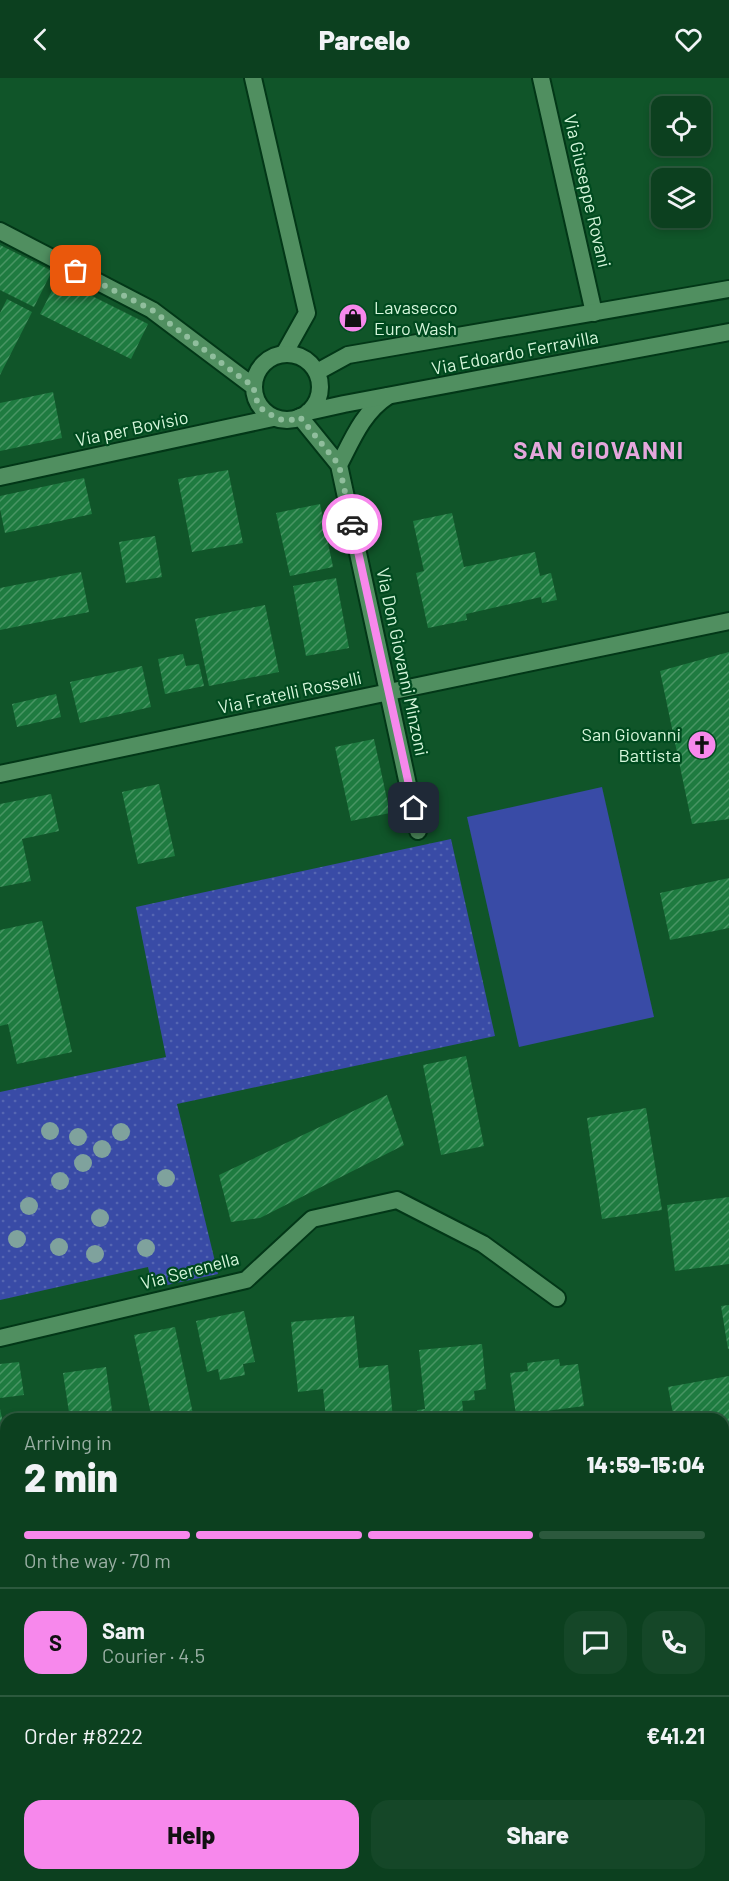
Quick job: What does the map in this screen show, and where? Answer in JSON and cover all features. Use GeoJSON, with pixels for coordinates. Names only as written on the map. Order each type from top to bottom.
{"type":"FeatureCollection","features":[{"type":"Feature","properties":{"kind":"street"},"geometry":{"type":"LineString","coordinates":[[253,78],[307,313],[284,354]]}},
{"type":"Feature","properties":{"kind":"street","name":"Via Giuseppe Rovani"},"geometry":{"type":"LineString","coordinates":[[541,78],[594,313]]}},
{"type":"Feature","properties":{"kind":"street"},"geometry":{"type":"LineString","coordinates":[[0,231],[152,310],[253,386]]}},
{"type":"Feature","properties":{"kind":"street","name":"Via Edoardo Ferravilla"},"geometry":{"type":"LineString","coordinates":[[316,372],[348,355],[729,289]]}},
{"type":"Feature","properties":{"kind":"street","name":"Via Edoardo Ferravilla"},"geometry":{"type":"LineString","coordinates":[[304,415],[388,396],[729,332]]}},
{"type":"Feature","properties":{"kind":"street"},"geometry":{"type":"LineString","coordinates":[[284,354],[303,358],[316,372],[320,382],[319,394],[315,404],[304,415],[291,420],[273,418],[258,405],[253,386],[259,368],[266,361],[284,354]]}},
{"type":"Feature","properties":{"kind":"street"},"geometry":{"type":"LineString","coordinates":[[339,465],[368,414],[377,403],[388,396]]}},
{"type":"Feature","properties":{"kind":"street","name":"Via Don Giovanni Minzoni"},"geometry":{"type":"LineString","coordinates":[[304,415],[339,465],[418,831]]}},
{"type":"Feature","properties":{"kind":"street","name":"Via per Bovisio"},"geometry":{"type":"LineString","coordinates":[[0,477],[273,418]]}},
{"type":"Feature","properties":{"kind":"street","name":"Via Fratelli Rosselli"},"geometry":{"type":"LineString","coordinates":[[0,774],[729,621]]}},
{"type":"Feature","properties":{"kind":"street","name":"Via Serenella"},"geometry":{"type":"LineString","coordinates":[[0,1338],[246,1280],[312,1219],[397,1200],[483,1244],[557,1298]]}},
{"type":"Feature","properties":{"kind":"shaded area"},"geometry":{"type":"Polygon","coordinates":[[[602,787],[654,1017],[519,1047],[467,817],[602,787]]]}},
{"type":"Feature","properties":{"kind":"shaded area"},"geometry":{"type":"Polygon","coordinates":[[[451,839],[495,1036],[177,1104],[218,1274],[153,1288],[148,1267],[0,1300],[0,1092],[166,1057],[136,907],[451,839]]]}},
{"type":"Feature","properties":{"kind":"building"},"geometry":{"type":"Polygon","coordinates":[[[0,245],[52,271],[34,307],[0,290],[0,245]]]}},
{"type":"Feature","properties":{"kind":"building"},"geometry":{"type":"Polygon","coordinates":[[[58,279],[148,324],[131,359],[40,314],[58,279]]]}},
{"type":"Feature","properties":{"kind":"building"},"geometry":{"type":"Polygon","coordinates":[[[7,299],[32,312],[0,375],[0,313],[7,299]]]}},
{"type":"Feature","properties":{"kind":"building"},"geometry":{"type":"Polygon","coordinates":[[[53,392],[62,438],[0,451],[0,403],[53,392]]]}},
{"type":"Feature","properties":{"kind":"building"},"geometry":{"type":"Polygon","coordinates":[[[228,470],[243,543],[192,552],[178,479],[228,470]]]}},
{"type":"Feature","properties":{"kind":"building"},"geometry":{"type":"Polygon","coordinates":[[[84,478],[92,514],[5,533],[0,496],[84,478]]]}},
{"type":"Feature","properties":{"kind":"building"},"geometry":{"type":"Polygon","coordinates":[[[320,504],[333,567],[290,576],[276,513],[320,504]]]}},
{"type":"Feature","properties":{"kind":"building"},"geometry":{"type":"Polygon","coordinates":[[[452,513],[464,567],[535,552],[540,576],[551,573],[557,600],[542,603],[541,597],[466,614],[467,620],[428,628],[416,573],[424,571],[413,521],[452,513]]]}},
{"type":"Feature","properties":{"kind":"building"},"geometry":{"type":"Polygon","coordinates":[[[155,536],[162,577],[126,583],[119,542],[155,536]]]}},
{"type":"Feature","properties":{"kind":"building"},"geometry":{"type":"Polygon","coordinates":[[[81,572],[89,612],[0,630],[0,588],[81,572]]]}},
{"type":"Feature","properties":{"kind":"building"},"geometry":{"type":"Polygon","coordinates":[[[336,578],[349,648],[306,656],[293,586],[336,578]]]}},
{"type":"Feature","properties":{"kind":"building"},"geometry":{"type":"Polygon","coordinates":[[[265,605],[279,672],[209,686],[195,619],[265,605]]]}},
{"type":"Feature","properties":{"kind":"building","name":"San Giovanni Battista"},"geometry":{"type":"Polygon","coordinates":[[[729,652],[729,819],[692,824],[660,671],[729,652]]]}},
{"type":"Feature","properties":{"kind":"building"},"geometry":{"type":"Polygon","coordinates":[[[183,654],[186,666],[199,664],[204,686],[165,694],[158,659],[183,654]]]}},
{"type":"Feature","properties":{"kind":"building"},"geometry":{"type":"Polygon","coordinates":[[[142,666],[151,707],[80,723],[70,682],[142,666]]]}},
{"type":"Feature","properties":{"kind":"building"},"geometry":{"type":"Polygon","coordinates":[[[56,694],[61,717],[17,727],[12,704],[56,694]]]}},
{"type":"Feature","properties":{"kind":"building"},"geometry":{"type":"Polygon","coordinates":[[[374,739],[390,813],[351,821],[335,747],[374,739]]]}},
{"type":"Feature","properties":{"kind":"building"},"geometry":{"type":"Polygon","coordinates":[[[159,784],[175,856],[138,864],[122,792],[159,784]]]}},
{"type":"Feature","properties":{"kind":"building"},"geometry":{"type":"Polygon","coordinates":[[[51,794],[59,831],[22,839],[31,881],[0,887],[0,804],[51,794]]]}},
{"type":"Feature","properties":{"kind":"building"},"geometry":{"type":"Polygon","coordinates":[[[729,878],[729,928],[670,940],[660,893],[729,878]]]}},
{"type":"Feature","properties":{"kind":"building"},"geometry":{"type":"Polygon","coordinates":[[[42,921],[72,1052],[17,1064],[8,1024],[0,1026],[0,930],[42,921]]]}},
{"type":"Feature","properties":{"kind":"building"},"geometry":{"type":"Polygon","coordinates":[[[466,1056],[484,1146],[441,1155],[423,1065],[466,1056]]]}},
{"type":"Feature","properties":{"kind":"building"},"geometry":{"type":"Polygon","coordinates":[[[387,1095],[404,1145],[260,1218],[231,1222],[219,1175],[387,1095]]]}},
{"type":"Feature","properties":{"kind":"building"},"geometry":{"type":"Polygon","coordinates":[[[646,1108],[662,1210],[602,1219],[587,1118],[646,1108]]]}},
{"type":"Feature","properties":{"kind":"building"},"geometry":{"type":"Polygon","coordinates":[[[729,1197],[729,1264],[675,1271],[667,1205],[729,1197]]]}},
{"type":"Feature","properties":{"kind":"building"},"geometry":{"type":"Polygon","coordinates":[[[729,1305],[729,1349],[728,1349],[721,1306],[729,1305]]]}},
{"type":"Feature","properties":{"kind":"building"},"geometry":{"type":"Polygon","coordinates":[[[244,1311],[255,1362],[243,1364],[245,1375],[220,1380],[218,1369],[207,1372],[196,1321],[244,1311]]]}},
{"type":"Feature","properties":{"kind":"building"},"geometry":{"type":"Polygon","coordinates":[[[354,1316],[359,1368],[388,1365],[392,1413],[325,1413],[323,1389],[298,1392],[291,1322],[354,1316]]]}},
{"type":"Feature","properties":{"kind":"building"},"geometry":{"type":"Polygon","coordinates":[[[175,1327],[193,1413],[151,1413],[134,1335],[175,1327]]]}},
{"type":"Feature","properties":{"kind":"building"},"geometry":{"type":"Polygon","coordinates":[[[482,1344],[486,1389],[474,1391],[475,1400],[462,1401],[463,1413],[417,1413],[417,1410],[425,1409],[419,1350],[482,1344]]]}},
{"type":"Feature","properties":{"kind":"building"},"geometry":{"type":"Polygon","coordinates":[[[559,1359],[560,1366],[578,1364],[584,1406],[516,1413],[510,1373],[528,1371],[527,1363],[559,1359]]]}},
{"type":"Feature","properties":{"kind":"building"},"geometry":{"type":"Polygon","coordinates":[[[19,1362],[24,1395],[0,1398],[0,1364],[19,1362]]]}},
{"type":"Feature","properties":{"kind":"building"},"geometry":{"type":"Polygon","coordinates":[[[106,1367],[112,1413],[69,1413],[63,1373],[106,1367]]]}},
{"type":"Feature","properties":{"kind":"building"},"geometry":{"type":"Polygon","coordinates":[[[729,1376],[729,1413],[673,1413],[668,1387],[729,1376]]]}},
{"type":"Feature","properties":{"kind":"way so far"},"geometry":{"type":"LineString","coordinates":[[76,271],[152,310],[253,386],[258,405],[273,418],[291,420],[300,417],[339,465],[352,524]]}},
{"type":"Feature","properties":{"kind":"place","name":"Lavasecco Euro Wash"},"geometry":{"type":"Point","coordinates":[353,318]}},
{"type":"Feature","properties":{"kind":"place","name":"San Giovanni Battista"},"geometry":{"type":"Point","coordinates":[702,745]}},
{"type":"Feature","properties":{"kind":"district","name":"SAN GIOVANNI"},"geometry":{"type":"Point","coordinates":[599,451]}},
{"type":"Feature","properties":{"kind":"route"},"geometry":{"type":"LineString","coordinates":[[352,524],[414,808]]}}]}
